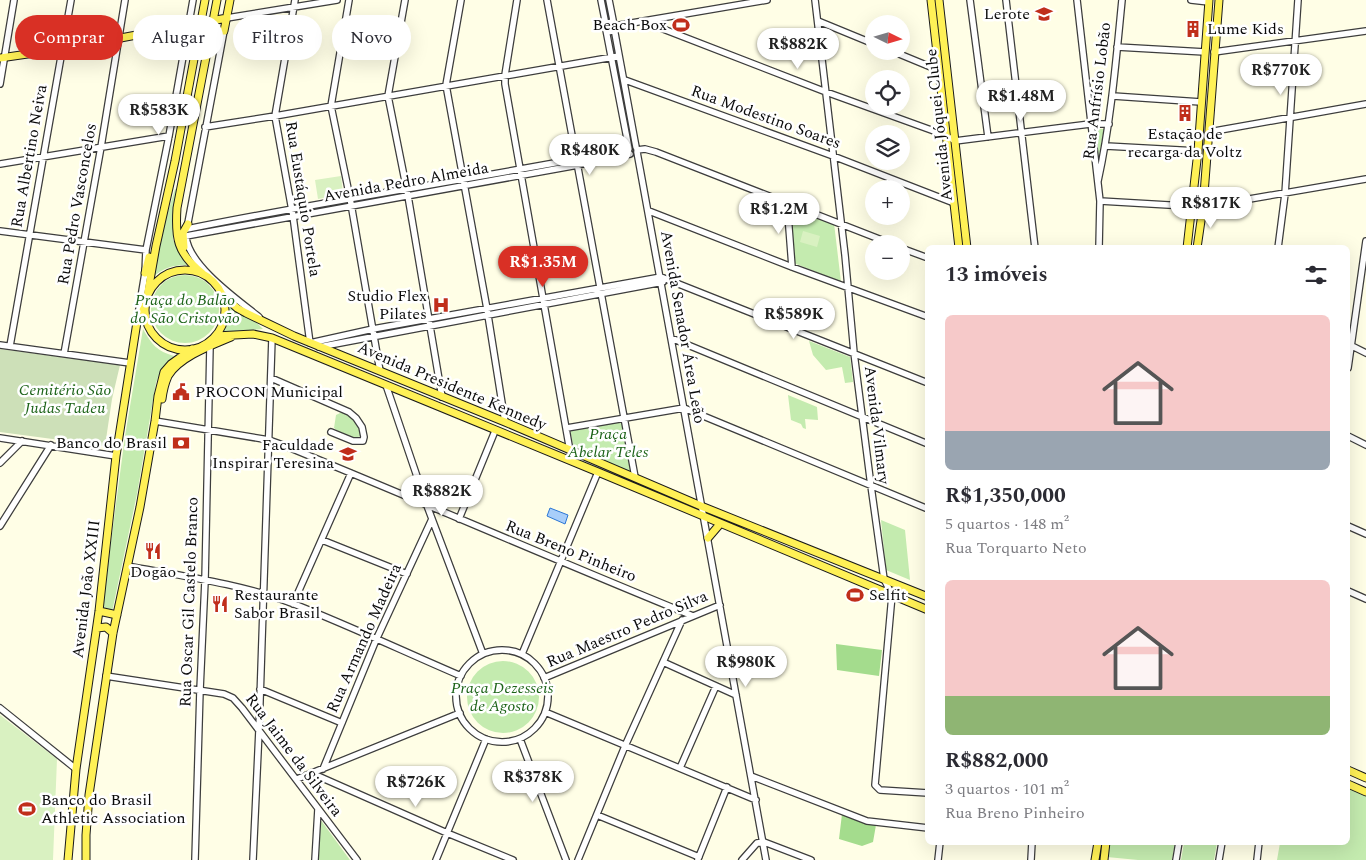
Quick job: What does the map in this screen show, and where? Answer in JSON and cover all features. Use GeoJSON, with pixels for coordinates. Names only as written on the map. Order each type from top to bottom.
{"type":"FeatureCollection","features":[{"type":"Feature","properties":{"kind":"main road"},"geometry":{"type":"LineString","coordinates":[[202,15],[205,0]]}},
{"type":"Feature","properties":{"kind":"main road"},"geometry":{"type":"LineString","coordinates":[[214,15],[217,0]]}},
{"type":"Feature","properties":{"kind":"main road"},"geometry":{"type":"LineString","coordinates":[[224,31],[230,0]]}},
{"type":"Feature","properties":{"kind":"main road","name":"Avenida Jóquei Clube"},"geometry":{"type":"LineString","coordinates":[[932,0],[945,135],[959,245]]}},
{"type":"Feature","properties":{"kind":"main road","name":"Avenida Jóquei Clube"},"geometry":{"type":"LineString","coordinates":[[939,0],[967,245]]}},
{"type":"Feature","properties":{"kind":"main road"},"geometry":{"type":"LineString","coordinates":[[1197,245],[1203,207],[1219,0]]}},
{"type":"Feature","properties":{"kind":"main road"},"geometry":{"type":"LineString","coordinates":[[1187,245],[1198,152],[1209,1]]}},
{"type":"Feature","properties":{"kind":"main road"},"geometry":{"type":"LineString","coordinates":[[223,19],[227,18]]}},
{"type":"Feature","properties":{"kind":"main road"},"geometry":{"type":"LineString","coordinates":[[2,57],[15,55]]}},
{"type":"Feature","properties":{"kind":"main road"},"geometry":{"type":"LineString","coordinates":[[193,60],[175,161],[145,306],[148,326],[158,339],[166,346],[192,350],[205,345],[216,336],[225,316],[222,294],[210,278],[187,259],[179,245],[177,235],[177,208],[205,60]]}},
{"type":"Feature","properties":{"kind":"main road"},"geometry":{"type":"LineString","coordinates":[[145,274],[158,225],[163,217]]}},
{"type":"Feature","properties":{"kind":"main road"},"geometry":{"type":"LineString","coordinates":[[187,226],[183,240],[187,259]]}},
{"type":"Feature","properties":{"kind":"main road"},"geometry":{"type":"LineString","coordinates":[[147,297],[154,284],[169,272],[188,269],[202,272]]}},
{"type":"Feature","properties":{"kind":"main road","name":"Avenida Presidente Kennedy"},"geometry":{"type":"LineString","coordinates":[[222,294],[237,308],[318,347],[505,422],[701,506],[925,596]]}},
{"type":"Feature","properties":{"kind":"main road","name":"Avenida João XXIII"},"geometry":{"type":"LineString","coordinates":[[68,860],[76,769],[97,628],[116,456],[137,322],[145,306]]}},
{"type":"Feature","properties":{"kind":"main road"},"geometry":{"type":"LineString","coordinates":[[155,421],[166,382],[171,373],[180,364],[210,346],[237,334]]}},
{"type":"Feature","properties":{"kind":"main road","name":"Avenida Presidente Kennedy"},"geometry":{"type":"LineString","coordinates":[[216,336],[262,334],[925,609]]}},
{"type":"Feature","properties":{"kind":"main road","name":"Avenida João XXIII"},"geometry":{"type":"LineString","coordinates":[[86,860],[89,795],[106,676],[155,421],[158,396],[164,372],[171,364],[192,350]]}},
{"type":"Feature","properties":{"kind":"main road"},"geometry":{"type":"LineString","coordinates":[[708,538],[720,524]]}},
{"type":"Feature","properties":{"kind":"main road"},"geometry":{"type":"LineString","coordinates":[[99,610],[117,615]]}},
{"type":"Feature","properties":{"kind":"main road"},"geometry":{"type":"LineString","coordinates":[[97,628],[106,627],[113,633]]}},
{"type":"Feature","properties":{"kind":"main road"},"geometry":{"type":"LineString","coordinates":[[1350,771],[1366,778]]}},
{"type":"Feature","properties":{"kind":"main road"},"geometry":{"type":"LineString","coordinates":[[1350,785],[1366,792]]}},
{"type":"Feature","properties":{"kind":"main road"},"geometry":{"type":"LineString","coordinates":[[1095,860],[1098,845]]}},
{"type":"Feature","properties":{"kind":"main road"},"geometry":{"type":"LineString","coordinates":[[1104,860],[1106,845]]}},
{"type":"Feature","properties":{"kind":"street"},"geometry":{"type":"LineString","coordinates":[[0,84],[2,57],[14,0]]}},
{"type":"Feature","properties":{"kind":"street","name":"Rua Albertino Neiva"},"geometry":{"type":"LineString","coordinates":[[68,15],[70,0]]}},
{"type":"Feature","properties":{"kind":"street","name":"Rua Pedro Vasconcelos"},"geometry":{"type":"LineString","coordinates":[[123,15],[125,0]]}},
{"type":"Feature","properties":{"kind":"street","name":"Avenida João XXIII"},"geometry":{"type":"LineString","coordinates":[[190,15],[192,0]]}},
{"type":"Feature","properties":{"kind":"street","name":"Rua Eustáquio Portela"},"geometry":{"type":"LineString","coordinates":[[295,0],[275,116],[292,208],[310,343]]}},
{"type":"Feature","properties":{"kind":"street"},"geometry":{"type":"LineString","coordinates":[[227,18],[337,0]]}},
{"type":"Feature","properties":{"kind":"street"},"geometry":{"type":"LineString","coordinates":[[349,0],[331,106],[352,206],[380,372]]}},
{"type":"Feature","properties":{"kind":"street"},"geometry":{"type":"LineString","coordinates":[[404,0],[388,96],[408,196],[442,397]]}},
{"type":"Feature","properties":{"kind":"street"},"geometry":{"type":"LineString","coordinates":[[461,0],[446,86],[488,312],[505,422]]}},
{"type":"Feature","properties":{"kind":"street"},"geometry":{"type":"LineString","coordinates":[[517,0],[505,75],[570,451]]}},
{"type":"Feature","properties":{"kind":"street"},"geometry":{"type":"LineString","coordinates":[[547,0],[635,477]]}},
{"type":"Feature","properties":{"kind":"street"},"geometry":{"type":"LineString","coordinates":[[601,0],[630,151]]}},
{"type":"Feature","properties":{"kind":"street","name":"Avenida Senador Área Leão"},"geometry":{"type":"LineString","coordinates":[[609,0],[648,211],[663,280],[671,338],[704,517]]}},
{"type":"Feature","properties":{"kind":"street"},"geometry":{"type":"LineString","coordinates":[[606,27],[610,23],[614,26],[645,22],[742,2],[768,0]]}},
{"type":"Feature","properties":{"kind":"street","name":"Avenida Vilmary"},"geometry":{"type":"LineString","coordinates":[[815,0],[862,417],[884,579],[892,595]]}},
{"type":"Feature","properties":{"kind":"street"},"geometry":{"type":"LineString","coordinates":[[970,0],[988,137]]}},
{"type":"Feature","properties":{"kind":"street"},"geometry":{"type":"LineString","coordinates":[[1006,0],[1035,245]]}},
{"type":"Feature","properties":{"kind":"street"},"geometry":{"type":"LineString","coordinates":[[1077,0],[1100,201],[1099,245]]}},
{"type":"Feature","properties":{"kind":"street","name":"Rua Anfrísio Lobão"},"geometry":{"type":"LineString","coordinates":[[1097,185],[1106,146],[1113,96],[1122,0]]}},
{"type":"Feature","properties":{"kind":"street"},"geometry":{"type":"LineString","coordinates":[[1191,0],[1209,1]]}},
{"type":"Feature","properties":{"kind":"street"},"geometry":{"type":"LineString","coordinates":[[1278,245],[1285,194],[1298,0]]}},
{"type":"Feature","properties":{"kind":"street"},"geometry":{"type":"LineString","coordinates":[[818,21],[865,40]]}},
{"type":"Feature","properties":{"kind":"street"},"geometry":{"type":"LineString","coordinates":[[645,22],[826,92],[945,135],[954,141],[1090,124],[1109,124]]}},
{"type":"Feature","properties":{"kind":"street"},"geometry":{"type":"LineString","coordinates":[[224,31],[186,236],[190,251],[206,271],[237,300],[269,325]]}},
{"type":"Feature","properties":{"kind":"street"},"geometry":{"type":"LineString","coordinates":[[1214,52],[1366,31]]}},
{"type":"Feature","properties":{"kind":"street"},"geometry":{"type":"LineString","coordinates":[[1117,47],[1205,52]]}},
{"type":"Feature","properties":{"kind":"street"},"geometry":{"type":"LineString","coordinates":[[205,126],[275,116],[619,56]]}},
{"type":"Feature","properties":{"kind":"street"},"geometry":{"type":"LineString","coordinates":[[910,58],[938,70]]}},
{"type":"Feature","properties":{"kind":"street","name":"Rua Albertino Neiva"},"geometry":{"type":"LineString","coordinates":[[10,346],[60,60]]}},
{"type":"Feature","properties":{"kind":"street","name":"Rua Pedro Vasconcelos"},"geometry":{"type":"LineString","coordinates":[[64,354],[115,60]]}},
{"type":"Feature","properties":{"kind":"street","name":"Avenida João XXIII"},"geometry":{"type":"LineString","coordinates":[[137,322],[145,274],[146,250],[182,60]]}},
{"type":"Feature","properties":{"kind":"street","name":"Rua Modestino Soares"},"geometry":{"type":"LineString","coordinates":[[624,80],[834,156],[954,202]]}},
{"type":"Feature","properties":{"kind":"street"},"geometry":{"type":"LineString","coordinates":[[1113,96],[1202,102]]}},
{"type":"Feature","properties":{"kind":"street"},"geometry":{"type":"LineString","coordinates":[[1209,132],[1366,104]]}},
{"type":"Feature","properties":{"kind":"street"},"geometry":{"type":"LineString","coordinates":[[0,164],[169,136]]}},
{"type":"Feature","properties":{"kind":"street"},"geometry":{"type":"LineString","coordinates":[[1106,146],[1198,152]]}},
{"type":"Feature","properties":{"kind":"street"},"geometry":{"type":"LineString","coordinates":[[637,150],[645,149],[656,152],[870,235]]}},
{"type":"Feature","properties":{"kind":"street","name":"Avenida Pedro Almeida"},"geometry":{"type":"LineString","coordinates":[[186,236],[465,186],[521,172],[630,151],[634,155],[637,150]]}},
{"type":"Feature","properties":{"kind":"street","name":"Avenida Pedro Almeida"},"geometry":{"type":"LineString","coordinates":[[187,226],[463,178],[521,172]]}},
{"type":"Feature","properties":{"kind":"street"},"geometry":{"type":"LineString","coordinates":[[1100,201],[1203,207],[1366,180]]}},
{"type":"Feature","properties":{"kind":"street"},"geometry":{"type":"LineString","coordinates":[[786,202],[792,267]]}},
{"type":"Feature","properties":{"kind":"street"},"geometry":{"type":"LineString","coordinates":[[648,211],[925,316]]}},
{"type":"Feature","properties":{"kind":"street"},"geometry":{"type":"LineString","coordinates":[[0,231],[146,250]]}},
{"type":"Feature","properties":{"kind":"street"},"geometry":{"type":"LineString","coordinates":[[1366,243],[1350,345],[1366,354]]}},
{"type":"Feature","properties":{"kind":"street"},"geometry":{"type":"LineString","coordinates":[[910,251],[925,257]]}},
{"type":"Feature","properties":{"kind":"street"},"geometry":{"type":"LineString","coordinates":[[544,302],[600,287],[663,280],[925,382]]}},
{"type":"Feature","properties":{"kind":"street"},"geometry":{"type":"LineString","coordinates":[[318,347],[488,312],[544,302],[601,295],[663,280]]}},
{"type":"Feature","properties":{"kind":"street"},"geometry":{"type":"LineString","coordinates":[[310,343],[373,329],[430,323]]}},
{"type":"Feature","properties":{"kind":"street"},"geometry":{"type":"LineString","coordinates":[[253,860],[260,730],[272,338]]}},
{"type":"Feature","properties":{"kind":"street"},"geometry":{"type":"LineString","coordinates":[[671,338],[925,443]]}},
{"type":"Feature","properties":{"kind":"street"},"geometry":{"type":"LineString","coordinates":[[0,345],[130,363]]}},
{"type":"Feature","properties":{"kind":"street","name":"Rua Oscar Gil Castelo Branco"},"geometry":{"type":"LineString","coordinates":[[195,860],[205,580],[210,346]]}},
{"type":"Feature","properties":{"kind":"street"},"geometry":{"type":"LineString","coordinates":[[271,378],[349,412],[360,422],[364,437],[362,441],[355,442],[331,432]]}},
{"type":"Feature","properties":{"kind":"street"},"geometry":{"type":"LineString","coordinates":[[386,385],[426,504],[483,654]]}},
{"type":"Feature","properties":{"kind":"street"},"geometry":{"type":"LineString","coordinates":[[566,428],[684,408],[925,508]]}},
{"type":"Feature","properties":{"kind":"street","name":"Rua Breno Pinheiro"},"geometry":{"type":"LineString","coordinates":[[155,421],[269,440],[693,616]]}},
{"type":"Feature","properties":{"kind":"street"},"geometry":{"type":"LineString","coordinates":[[459,519],[495,431]]}},
{"type":"Feature","properties":{"kind":"street"},"geometry":{"type":"LineString","coordinates":[[1350,437],[1366,445]]}},
{"type":"Feature","properties":{"kind":"street"},"geometry":{"type":"LineString","coordinates":[[0,438],[116,456]]}},
{"type":"Feature","properties":{"kind":"street"},"geometry":{"type":"LineString","coordinates":[[0,463],[22,441]]}},
{"type":"Feature","properties":{"kind":"street"},"geometry":{"type":"LineString","coordinates":[[0,526],[50,445]]}},
{"type":"Feature","properties":{"kind":"street"},"geometry":{"type":"LineString","coordinates":[[522,654],[598,472]]}},
{"type":"Feature","properties":{"kind":"street"},"geometry":{"type":"LineString","coordinates":[[293,604],[351,473]]}},
{"type":"Feature","properties":{"kind":"street"},"geometry":{"type":"LineString","coordinates":[[704,517],[766,860]]}},
{"type":"Feature","properties":{"kind":"street","name":"Rua Armando Madeira"},"geometry":{"type":"LineString","coordinates":[[323,769],[376,640],[432,519]]}},
{"type":"Feature","properties":{"kind":"street"},"geometry":{"type":"LineString","coordinates":[[1350,527],[1366,534]]}},
{"type":"Feature","properties":{"kind":"street"},"geometry":{"type":"LineString","coordinates":[[322,540],[407,574]]}},
{"type":"Feature","properties":{"kind":"street"},"geometry":{"type":"LineString","coordinates":[[127,566],[205,580],[293,604],[461,676]]}},
{"type":"Feature","properties":{"kind":"street"},"geometry":{"type":"LineString","coordinates":[[1350,592],[1366,599]]}},
{"type":"Feature","properties":{"kind":"street"},"geometry":{"type":"LineString","coordinates":[[892,595],[875,783],[880,790],[925,793]]}},
{"type":"Feature","properties":{"kind":"street","name":"Rua Maestro Pedro Silva"},"geometry":{"type":"LineString","coordinates":[[544,678],[720,604]]}},
{"type":"Feature","properties":{"kind":"street"},"geometry":{"type":"LineString","coordinates":[[578,860],[625,746],[682,620]]}},
{"type":"Feature","properties":{"kind":"street"},"geometry":{"type":"LineString","coordinates":[[497,650],[522,654],[535,663],[544,678],[548,694],[545,712],[530,734],[520,739],[499,742],[486,739],[469,728],[460,713],[457,705],[457,690],[461,676],[470,663],[483,654],[497,650]]}},
{"type":"Feature","properties":{"kind":"street"},"geometry":{"type":"LineString","coordinates":[[663,662],[736,695]]}},
{"type":"Feature","properties":{"kind":"street","name":"Rua Jaime da Silveira"},"geometry":{"type":"LineString","coordinates":[[106,676],[230,696],[260,730],[356,860]]}},
{"type":"Feature","properties":{"kind":"street"},"geometry":{"type":"LineString","coordinates":[[680,768],[716,686]]}},
{"type":"Feature","properties":{"kind":"street"},"geometry":{"type":"LineString","coordinates":[[260,689],[342,722]]}},
{"type":"Feature","properties":{"kind":"street"},"geometry":{"type":"LineString","coordinates":[[0,708],[76,769]]}},
{"type":"Feature","properties":{"kind":"street"},"geometry":{"type":"LineString","coordinates":[[545,712],[756,800]]}},
{"type":"Feature","properties":{"kind":"street"},"geometry":{"type":"LineString","coordinates":[[297,779],[460,713]]}},
{"type":"Feature","properties":{"kind":"street"},"geometry":{"type":"LineString","coordinates":[[436,860],[486,739]]}},
{"type":"Feature","properties":{"kind":"street"},"geometry":{"type":"LineString","coordinates":[[520,739],[566,860]]}},
{"type":"Feature","properties":{"kind":"street"},"geometry":{"type":"LineString","coordinates":[[311,773],[513,860]]}},
{"type":"Feature","properties":{"kind":"street"},"geometry":{"type":"LineString","coordinates":[[751,776],[867,821],[925,828]]}},
{"type":"Feature","properties":{"kind":"street"},"geometry":{"type":"LineString","coordinates":[[597,815],[698,858],[726,787]]}},
{"type":"Feature","properties":{"kind":"street"},"geometry":{"type":"LineString","coordinates":[[315,860],[318,808]]}},
{"type":"Feature","properties":{"kind":"street"},"geometry":{"type":"LineString","coordinates":[[742,860],[757,843],[764,842],[811,860]]}},
{"type":"Feature","properties":{"kind":"street"},"geometry":{"type":"LineString","coordinates":[[938,860],[940,845]]}},
{"type":"Feature","properties":{"kind":"street"},"geometry":{"type":"LineString","coordinates":[[1031,860],[1032,845]]}},
{"type":"Feature","properties":{"kind":"street"},"geometry":{"type":"LineString","coordinates":[[1176,860],[1178,845]]}},
{"type":"Feature","properties":{"kind":"street"},"geometry":{"type":"LineString","coordinates":[[1219,860],[1222,845]]}},
{"type":"Feature","properties":{"kind":"street"},"geometry":{"type":"LineString","coordinates":[[1257,860],[1259,845]]}},
{"type":"Feature","properties":{"kind":"green space"},"geometry":{"type":"Polygon","coordinates":[[[1093,129],[1104,129],[1097,166],[1093,129]]]}},
{"type":"Feature","properties":{"kind":"green space"},"geometry":{"type":"Polygon","coordinates":[[[341,176],[343,194],[318,199],[315,180],[341,176]]]}},
{"type":"Feature","properties":{"kind":"green space"},"geometry":{"type":"Polygon","coordinates":[[[175,189],[177,190],[174,207],[173,240],[187,265],[168,268],[152,278],[157,247],[175,189]]]}},
{"type":"Feature","properties":{"kind":"green space"},"geometry":{"type":"Polygon","coordinates":[[[789,208],[834,223],[841,282],[794,263],[789,208]]]}},
{"type":"Feature","properties":{"kind":"green space"},"geometry":{"type":"Polygon","coordinates":[[[803,231],[820,236],[817,247],[800,242],[803,231]]]}},
{"type":"Feature","properties":{"kind":"green space","name":"Praça do Balão do São Cristovão"},"geometry":{"type":"Polygon","coordinates":[[[192,275],[204,281],[213,290],[219,302],[217,322],[209,333],[192,343],[178,343],[161,333],[153,322],[151,302],[161,285],[172,277],[192,275]]]}},
{"type":"Feature","properties":{"kind":"green space"},"geometry":{"type":"Polygon","coordinates":[[[228,306],[256,322],[263,329],[223,332],[227,321],[228,306]]]}},
{"type":"Feature","properties":{"kind":"green space"},"geometry":{"type":"Polygon","coordinates":[[[143,329],[155,347],[174,356],[163,368],[156,383],[137,494],[112,612],[104,609],[103,602],[125,436],[143,329]]]}},
{"type":"Feature","properties":{"kind":"green space"},"geometry":{"type":"Polygon","coordinates":[[[809,341],[850,357],[853,382],[845,383],[842,367],[826,370],[813,355],[809,341]]]}},
{"type":"Feature","properties":{"kind":"green space","name":"Cemitério São Judas Tadeu"},"geometry":{"type":"Polygon","coordinates":[[[0,349],[120,365],[112,399],[105,446],[0,432],[0,349]]]}},
{"type":"Feature","properties":{"kind":"green space"},"geometry":{"type":"Polygon","coordinates":[[[788,395],[817,407],[818,420],[805,419],[806,429],[801,424],[791,420],[788,395]]]}},
{"type":"Feature","properties":{"kind":"green space"},"geometry":{"type":"Polygon","coordinates":[[[342,412],[350,414],[360,424],[361,436],[346,436],[334,428],[336,415],[342,412]]]}},
{"type":"Feature","properties":{"kind":"green space","name":"Praça Abelar Teles"},"geometry":{"type":"Polygon","coordinates":[[[625,418],[635,477],[574,450],[570,429],[625,418]]]}},
{"type":"Feature","properties":{"kind":"green space"},"geometry":{"type":"Polygon","coordinates":[[[881,520],[905,530],[910,580],[886,570],[881,520]]]}},
{"type":"Feature","properties":{"kind":"green space"},"geometry":{"type":"Polygon","coordinates":[[[836,644],[882,650],[879,676],[837,670],[836,644]]]}},
{"type":"Feature","properties":{"kind":"green space","name":"Praça Dezesseis de Agosto"},"geometry":{"type":"Polygon","coordinates":[[[503,661],[523,667],[533,677],[539,697],[533,717],[523,727],[503,733],[483,727],[473,717],[467,697],[473,677],[483,667],[503,661]]]}},
{"type":"Feature","properties":{"kind":"green space","name":"Banco do Brasil Athletic Association"},"geometry":{"type":"Polygon","coordinates":[[[0,715],[57,759],[53,860],[0,860],[0,715]]]}},
{"type":"Feature","properties":{"kind":"green space"},"geometry":{"type":"Polygon","coordinates":[[[1350,785],[1366,792],[1366,860],[1277,860],[1280,845],[1350,845],[1350,785]]]}},
{"type":"Feature","properties":{"kind":"green space"},"geometry":{"type":"Polygon","coordinates":[[[842,814],[876,825],[873,842],[862,846],[839,839],[842,814]]]}},
{"type":"Feature","properties":{"kind":"green space"},"geometry":{"type":"Polygon","coordinates":[[[320,819],[350,860],[318,860],[320,819]]]}},
{"type":"Feature","properties":{"kind":"green space"},"geometry":{"type":"Polygon","coordinates":[[[1109,845],[1175,845],[1172,860],[1138,860],[1107,857],[1109,845]]]}},
{"type":"Feature","properties":{"kind":"green space"},"geometry":{"type":"Polygon","coordinates":[[[1184,845],[1217,845],[1214,860],[1181,860],[1184,845]]]}},
{"type":"Feature","properties":{"kind":"water"},"geometry":{"type":"Polygon","coordinates":[[[550,508],[568,515],[565,524],[547,516],[550,508]]]}},
{"type":"Feature","properties":{"kind":"place","name":"Lerote"},"geometry":{"type":"Point","coordinates":[1044,14]}},
{"type":"Feature","properties":{"kind":"place","name":"Beach Box"},"geometry":{"type":"Point","coordinates":[681,25]}},
{"type":"Feature","properties":{"kind":"place","name":"Lume Kids"},"geometry":{"type":"Point","coordinates":[1193,29]}},
{"type":"Feature","properties":{"kind":"place","name":"Estação de recarga da Voltz"},"geometry":{"type":"Point","coordinates":[1185,113]}},
{"type":"Feature","properties":{"kind":"place","name":"Studio Flex Pilates"},"geometry":{"type":"Point","coordinates":[441,305]}},
{"type":"Feature","properties":{"kind":"place","name":"PROCON Municipal"},"geometry":{"type":"Point","coordinates":[181,392]}},
{"type":"Feature","properties":{"kind":"place","name":"Banco do Brasil"},"geometry":{"type":"Point","coordinates":[181,443]}},
{"type":"Feature","properties":{"kind":"place","name":"Faculdade Inspirar Teresina"},"geometry":{"type":"Point","coordinates":[348,454]}},
{"type":"Feature","properties":{"kind":"place","name":"Dogão"},"geometry":{"type":"Point","coordinates":[153,551]}},
{"type":"Feature","properties":{"kind":"place","name":"Selfit"},"geometry":{"type":"Point","coordinates":[855,595]}},
{"type":"Feature","properties":{"kind":"place","name":"Restaurante Sabor Brasil"},"geometry":{"type":"Point","coordinates":[220,604]}},
{"type":"Feature","properties":{"kind":"place","name":"Banco do Brasil Athletic Association"},"geometry":{"type":"Point","coordinates":[27,809]}}]}
